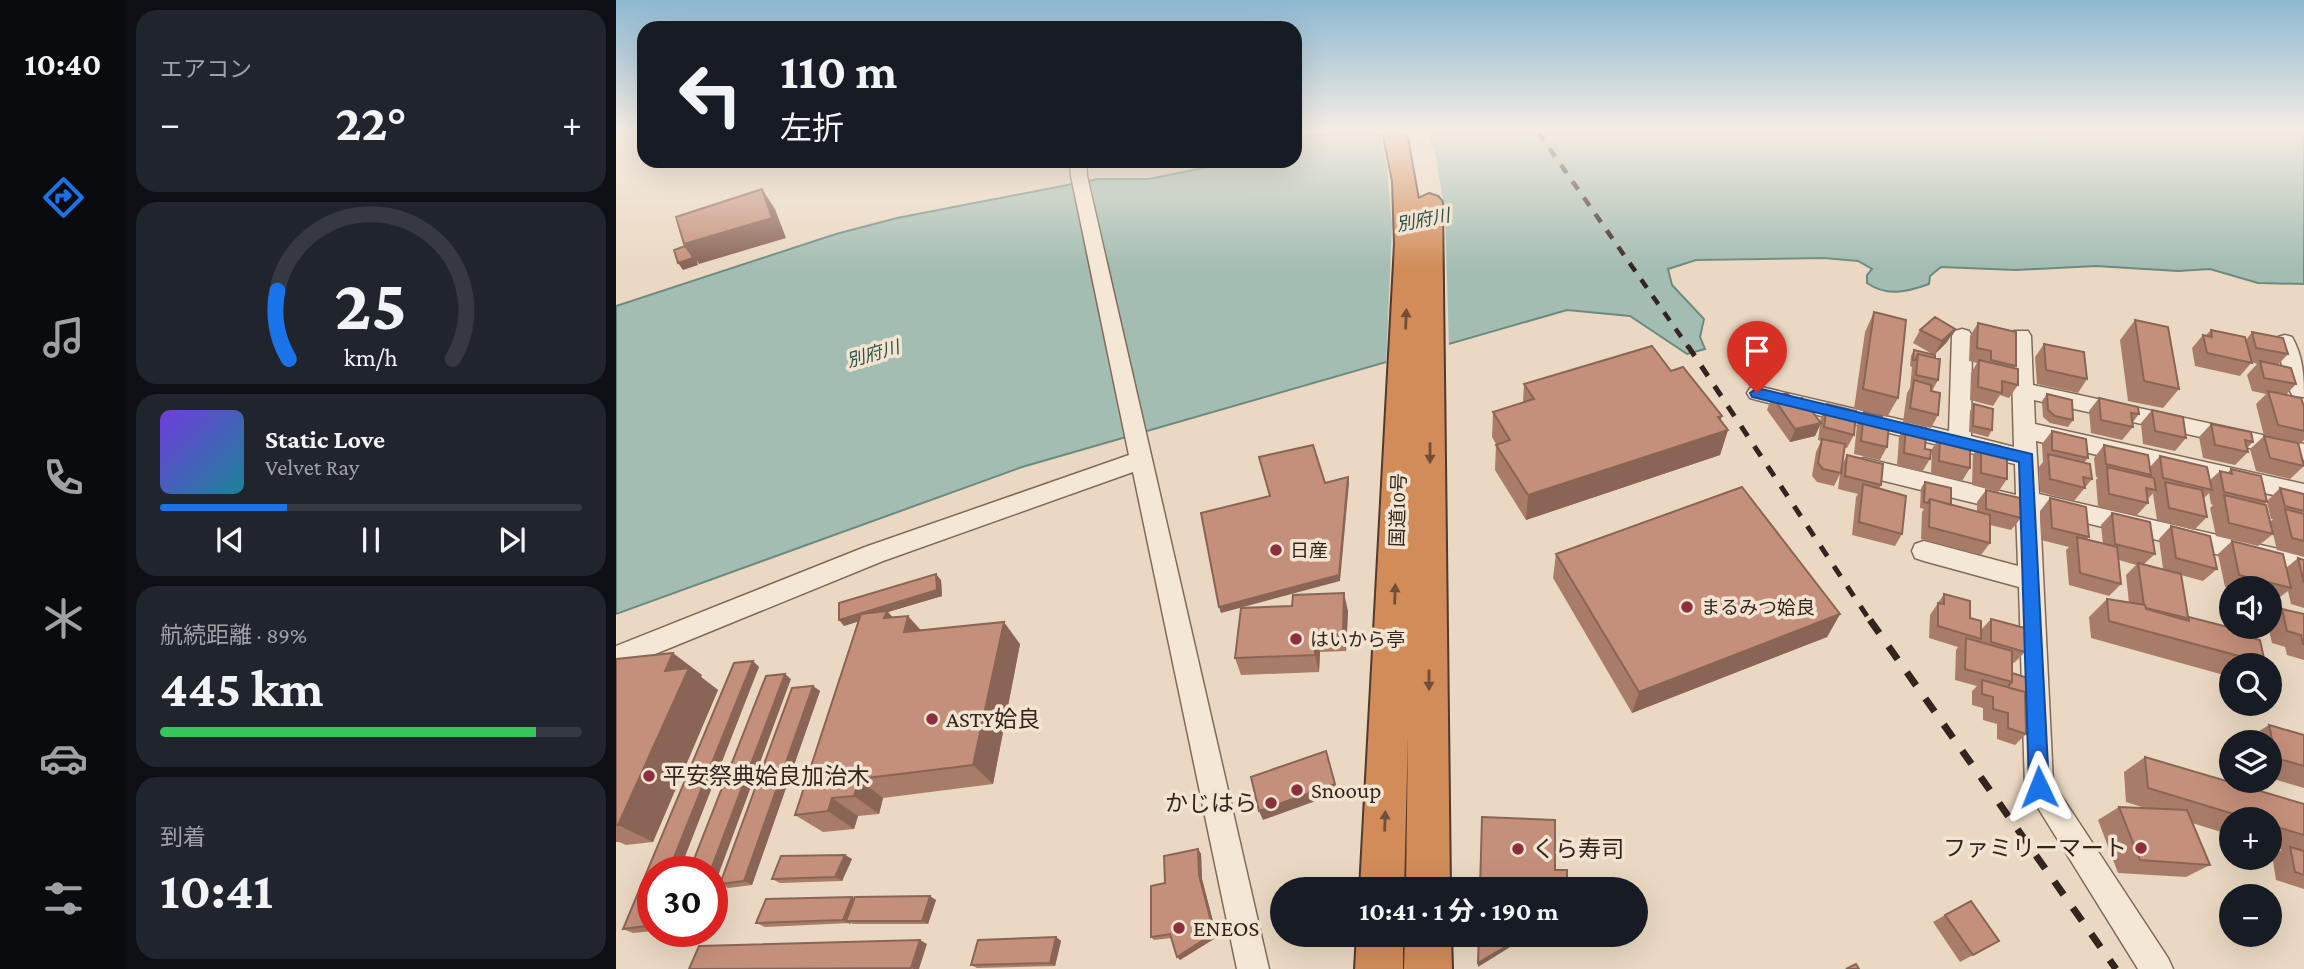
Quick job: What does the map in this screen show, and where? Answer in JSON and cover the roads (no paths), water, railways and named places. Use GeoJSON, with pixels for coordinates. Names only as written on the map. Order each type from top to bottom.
{"type":"FeatureCollection","features":[{"type":"Feature","properties":{"kind":"highway","name":"国道10号"},"geometry":{"type":"LineString","coordinates":[[1404,177],[1417,386],[1428,877]]}},
{"type":"Feature","properties":{"kind":"highway","name":"国道10号"},"geometry":{"type":"LineString","coordinates":[[1383,877],[1417,386],[1431,243],[1426,177]]}},
{"type":"Feature","properties":{"kind":"highway"},"geometry":{"type":"LineString","coordinates":[[1379,969],[1380,947]]}},
{"type":"Feature","properties":{"kind":"highway"},"geometry":{"type":"LineString","coordinates":[[1428,947],[1428,969]]}},
{"type":"Feature","properties":{"kind":"street"},"geometry":{"type":"LineString","coordinates":[[1081,177],[1253,969]]}},
{"type":"Feature","properties":{"kind":"street"},"geometry":{"type":"LineString","coordinates":[[1960,442],[1962,336]]}},
{"type":"Feature","properties":{"kind":"street"},"geometry":{"type":"LineString","coordinates":[[2021,336],[2039,787],[2157,969]]}},
{"type":"Feature","properties":{"kind":"street"},"geometry":{"type":"LineString","coordinates":[[2286,342],[2303,396]]}},
{"type":"Feature","properties":{"kind":"street"},"geometry":{"type":"LineString","coordinates":[[2023,390],[2304,453]]}},
{"type":"Feature","properties":{"kind":"street"},"geometry":{"type":"LineString","coordinates":[[1757,393],[2026,458]]}},
{"type":"Feature","properties":{"kind":"street"},"geometry":{"type":"LineString","coordinates":[[2025,430],[2304,493]]}},
{"type":"Feature","properties":{"kind":"street"},"geometry":{"type":"LineString","coordinates":[[616,658],[1139,451]]}},
{"type":"Feature","properties":{"kind":"street"},"geometry":{"type":"LineString","coordinates":[[1864,467],[2304,565]]}},
{"type":"Feature","properties":{"kind":"street"},"geometry":{"type":"LineString","coordinates":[[1924,551],[2031,580]]}},
{"type":"Feature","properties":{"kind":"water","name":"別府川"},"geometry":{"type":"Polygon","coordinates":[[[2304,177],[2304,284],[2258,283],[2210,269],[2178,271],[2096,266],[2016,270],[1941,267],[1930,276],[1929,284],[1890,292],[1867,283],[1867,275],[1872,269],[1858,261],[1824,258],[1696,260],[1668,269],[1672,285],[1704,319],[1700,337],[1705,349],[1687,354],[1630,316],[1567,310],[1022,467],[616,614],[616,306],[836,234],[897,218],[1098,179],[2304,177]]]}},
{"type":"Feature","properties":{"kind":"railway"},"geometry":{"type":"LineString","coordinates":[[1570,177],[1689,348]]}},
{"type":"Feature","properties":{"kind":"railway"},"geometry":{"type":"LineString","coordinates":[[1688,346],[1871,622]]}},
{"type":"Feature","properties":{"kind":"railway"},"geometry":{"type":"LineString","coordinates":[[1870,620],[2116,969]]}},
{"type":"Feature","properties":{"kind":"place","name":"日産"},"geometry":{"type":"Point","coordinates":[1276,550]}},
{"type":"Feature","properties":{"kind":"place","name":"まるみつ姶良"},"geometry":{"type":"Point","coordinates":[1687,607]}},
{"type":"Feature","properties":{"kind":"place","name":"はいから亭"},"geometry":{"type":"Point","coordinates":[1296,639]}},
{"type":"Feature","properties":{"kind":"place","name":"ASTY姶良"},"geometry":{"type":"Point","coordinates":[932,719]}},
{"type":"Feature","properties":{"kind":"place","name":"平安祭典姶良加治木"},"geometry":{"type":"Point","coordinates":[649,776]}},
{"type":"Feature","properties":{"kind":"place","name":"Snooup"},"geometry":{"type":"Point","coordinates":[1297,790]}},
{"type":"Feature","properties":{"kind":"place","name":"かじはら"},"geometry":{"type":"Point","coordinates":[1271,803]}},
{"type":"Feature","properties":{"kind":"place","name":"ファミリーマート"},"geometry":{"type":"Point","coordinates":[2141,848]}},
{"type":"Feature","properties":{"kind":"place","name":"くら寿司"},"geometry":{"type":"Point","coordinates":[1518,849]}},
{"type":"Feature","properties":{"kind":"place","name":"ENEOS"},"geometry":{"type":"Point","coordinates":[1179,928]}}]}
